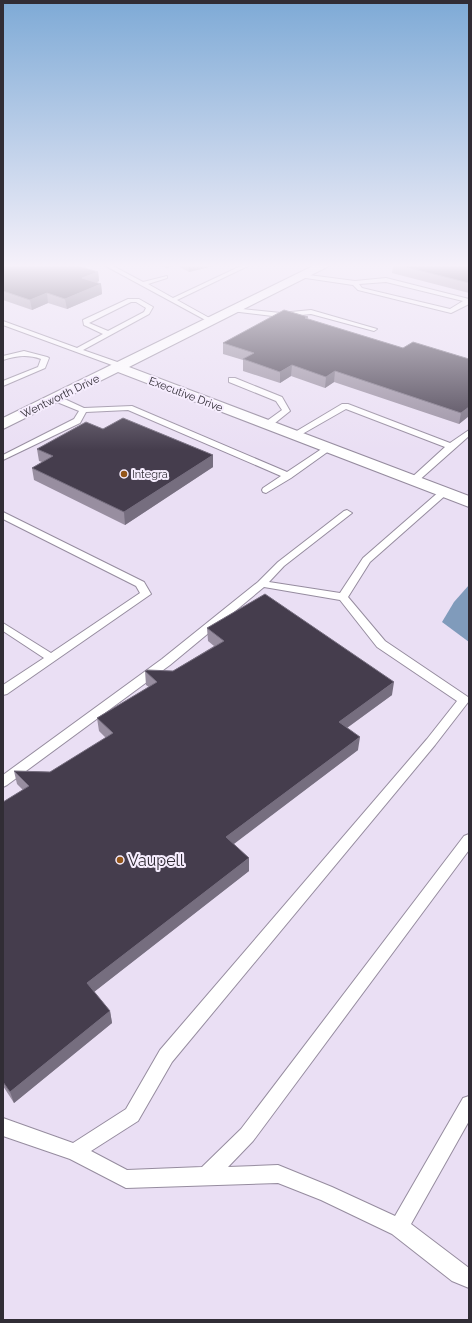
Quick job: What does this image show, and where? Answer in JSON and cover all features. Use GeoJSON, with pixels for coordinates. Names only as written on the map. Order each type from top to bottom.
{"type":"FeatureCollection","features":[{"type":"Feature","properties":{"kind":"street"},"geometry":{"type":"LineString","coordinates":[[119,367],[200,327]]}},
{"type":"Feature","properties":{"kind":"street","name":"Wentworth Drive"},"geometry":{"type":"LineString","coordinates":[[3,424],[119,367]]}},
{"type":"Feature","properties":{"kind":"street","name":"Executive Drive"},"geometry":{"type":"LineString","coordinates":[[119,367],[469,502]]}},
{"type":"Feature","properties":{"kind":"lane"},"geometry":{"type":"LineString","coordinates":[[13,327],[78,350],[119,367]]}},
{"type":"Feature","properties":{"kind":"lane"},"geometry":{"type":"LineString","coordinates":[[92,327],[107,333]]}},
{"type":"Feature","properties":{"kind":"lane"},"geometry":{"type":"LineString","coordinates":[[78,350],[120,327]]}},
{"type":"Feature","properties":{"kind":"lane"},"geometry":{"type":"LineString","coordinates":[[366,327],[374,329]]}},
{"type":"Feature","properties":{"kind":"lane"},"geometry":{"type":"LineString","coordinates":[[3,358],[13,354],[32,353],[45,358],[41,368],[3,384]]}},
{"type":"Feature","properties":{"kind":"lane"},"geometry":{"type":"LineString","coordinates":[[232,380],[279,399],[286,411],[267,425]]}},
{"type":"Feature","properties":{"kind":"lane"},"geometry":{"type":"LineString","coordinates":[[55,398],[83,410],[129,408],[288,476]]}},
{"type":"Feature","properties":{"kind":"lane"},"geometry":{"type":"LineString","coordinates":[[294,435],[345,406],[451,446]]}},
{"type":"Feature","properties":{"kind":"lane"},"geometry":{"type":"LineString","coordinates":[[3,458],[77,421],[83,410]]}},
{"type":"Feature","properties":{"kind":"lane"},"geometry":{"type":"LineString","coordinates":[[413,481],[451,446],[469,432]]}},
{"type":"Feature","properties":{"kind":"lane"},"geometry":{"type":"LineString","coordinates":[[266,490],[329,448]]}},
{"type":"Feature","properties":{"kind":"lane"},"geometry":{"type":"LineString","coordinates":[[343,597],[366,560],[444,492]]}},
{"type":"Feature","properties":{"kind":"lane"},"geometry":{"type":"LineString","coordinates":[[3,782],[166,662],[262,584],[281,564],[347,513]]}},
{"type":"Feature","properties":{"kind":"lane"},"geometry":{"type":"LineString","coordinates":[[3,515],[140,584],[146,594],[3,691]]}},
{"type":"Feature","properties":{"kind":"lane"},"geometry":{"type":"LineString","coordinates":[[74,1152],[132,1115],[166,1056],[467,701],[381,644],[343,597],[262,584]]}},
{"type":"Feature","properties":{"kind":"lane"},"geometry":{"type":"LineString","coordinates":[[3,626],[51,658]]}},
{"type":"Feature","properties":{"kind":"lane"},"geometry":{"type":"LineString","coordinates":[[206,1176],[247,1135],[469,840]]}},
{"type":"Feature","properties":{"kind":"lane"},"geometry":{"type":"LineString","coordinates":[[399,1227],[469,1104]]}},
{"type":"Feature","properties":{"kind":"lane"},"geometry":{"type":"LineString","coordinates":[[3,1127],[74,1152],[126,1179],[278,1174],[326,1193],[399,1227],[459,1274],[469,1278]]}},
{"type":"Feature","properties":{"kind":"water"},"geometry":{"type":"Polygon","coordinates":[[[469,585],[469,642],[442,622],[454,602],[469,585]]]}},
{"type":"Feature","properties":{"kind":"building"},"geometry":{"type":"Polygon","coordinates":[[[253,327],[334,327],[403,348],[413,342],[469,359],[469,407],[461,413],[335,371],[326,377],[292,365],[280,372],[243,359],[254,353],[223,343],[253,327]]]}},
{"type":"Feature","properties":{"kind":"building","name":"Integra"},"geometry":{"type":"Polygon","coordinates":[[[123,418],[213,455],[124,512],[32,468],[53,456],[37,449],[86,422],[103,429],[123,418]]]}},
{"type":"Feature","properties":{"kind":"building","name":"Vaupell"},"geometry":{"type":"Polygon","coordinates":[[[265,594],[394,682],[339,722],[360,737],[226,837],[249,858],[87,983],[110,1011],[10,1092],[3,1082],[3,802],[29,786],[14,771],[50,772],[113,733],[97,718],[157,682],[145,671],[173,671],[224,641],[207,628],[265,594]]]}},
{"type":"Feature","properties":{"kind":"place","name":"Integra"},"geometry":{"type":"Point","coordinates":[124,474]}},
{"type":"Feature","properties":{"kind":"place","name":"Vaupell"},"geometry":{"type":"Point","coordinates":[120,860]}}]}
